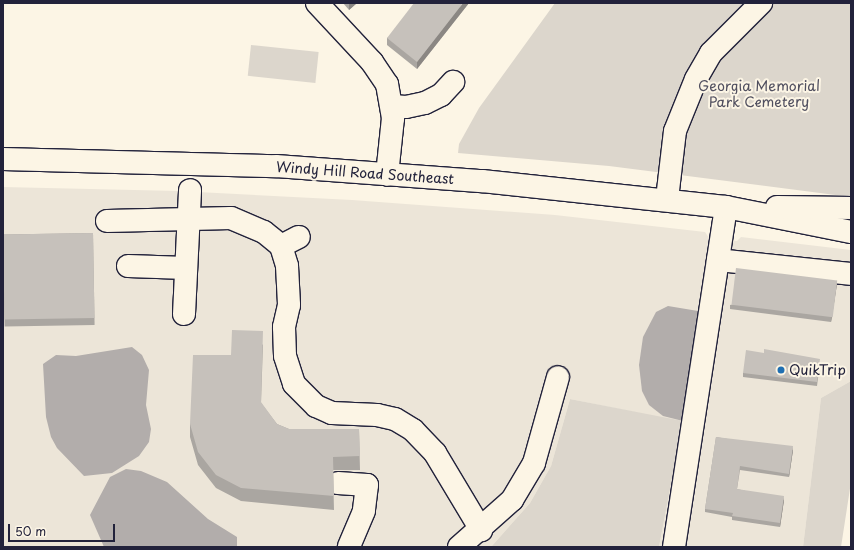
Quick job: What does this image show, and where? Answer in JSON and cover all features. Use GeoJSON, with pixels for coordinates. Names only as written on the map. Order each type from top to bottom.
{"type":"FeatureCollection","features":[{"type":"Feature","properties":{"kind":"main road"},"geometry":{"type":"LineString","coordinates":[[317,3],[383,75],[392,106],[387,175]]}},
{"type":"Feature","properties":{"kind":"main road"},"geometry":{"type":"LineString","coordinates":[[667,200],[675,131],[696,79],[711,53],[761,3]]}},
{"type":"Feature","properties":{"kind":"main road"},"geometry":{"type":"LineString","coordinates":[[392,106],[406,107],[425,103],[441,95],[453,82]]}},
{"type":"Feature","properties":{"kind":"main road","name":"Windy Hill Road Southeast"},"geometry":{"type":"LineString","coordinates":[[3,159],[276,166],[387,175],[667,200],[726,207],[851,232]]}},
{"type":"Feature","properties":{"kind":"main road"},"geometry":{"type":"LineString","coordinates":[[184,314],[190,190]]}},
{"type":"Feature","properties":{"kind":"main road"},"geometry":{"type":"LineString","coordinates":[[674,547],[726,207]]}},
{"type":"Feature","properties":{"kind":"main road","name":"Windy Hill Road Southeast"},"geometry":{"type":"LineString","coordinates":[[726,207],[851,208]]}},
{"type":"Feature","properties":{"kind":"main road"},"geometry":{"type":"LineString","coordinates":[[107,221],[188,222],[231,218],[290,241],[285,356],[294,384],[316,406],[332,413],[377,415],[395,419],[413,430],[435,453],[481,530]]}},
{"type":"Feature","properties":{"kind":"main road"},"geometry":{"type":"LineString","coordinates":[[718,260],[851,274]]}},
{"type":"Feature","properties":{"kind":"main road"},"geometry":{"type":"LineString","coordinates":[[128,266],[186,268]]}},
{"type":"Feature","properties":{"kind":"main road"},"geometry":{"type":"LineString","coordinates":[[459,547],[481,530],[512,500],[534,463],[558,377]]}},
{"type":"Feature","properties":{"kind":"main road"},"geometry":{"type":"LineString","coordinates":[[338,483],[367,485],[364,511],[349,547]]}},
{"type":"Feature","properties":{"kind":"shaded area"},"geometry":{"type":"Polygon","coordinates":[[[3,187],[178,191],[352,200],[555,215],[705,232],[709,238],[737,241],[741,237],[851,250],[851,381],[821,398],[803,547],[659,547],[683,422],[570,399],[551,466],[530,503],[491,547],[3,547],[3,187]]]}},
{"type":"Feature","properties":{"kind":"shaded area"},"geometry":{"type":"Polygon","coordinates":[[[668,306],[698,311],[683,421],[663,416],[649,405],[642,391],[639,365],[643,337],[656,312],[668,306]]]}},
{"type":"Feature","properties":{"kind":"shaded area"},"geometry":{"type":"Polygon","coordinates":[[[132,347],[142,355],[149,370],[146,405],[151,429],[149,442],[139,456],[112,473],[84,476],[57,448],[51,437],[46,417],[43,364],[56,355],[76,356],[132,347]]]}},
{"type":"Feature","properties":{"kind":"shaded area"},"geometry":{"type":"Polygon","coordinates":[[[126,469],[141,471],[167,482],[208,519],[237,537],[237,547],[104,547],[90,515],[110,477],[126,469]]]}},
{"type":"Feature","properties":{"kind":"green space","name":"Georgia Memorial Park Cemetery"},"geometry":{"type":"Polygon","coordinates":[[[555,3],[851,3],[851,197],[609,166],[458,153],[459,144],[479,108],[555,3]]]}},
{"type":"Feature","properties":{"kind":"green space"},"geometry":{"type":"Polygon","coordinates":[[[251,45],[319,52],[315,83],[248,76],[251,45]]]}},
{"type":"Feature","properties":{"kind":"green space"},"geometry":{"type":"Polygon","coordinates":[[[851,381],[851,482],[841,547],[803,547],[821,398],[851,381]]]}},
{"type":"Feature","properties":{"kind":"green space"},"geometry":{"type":"Polygon","coordinates":[[[570,399],[683,421],[659,547],[491,547],[530,503],[551,466],[570,399]]]}},
{"type":"Feature","properties":{"kind":"building"},"geometry":{"type":"Polygon","coordinates":[[[414,3],[463,3],[417,62],[387,38],[414,3]]]}},
{"type":"Feature","properties":{"kind":"building"},"geometry":{"type":"Polygon","coordinates":[[[93,233],[94,318],[4,320],[3,235],[93,233]]]}},
{"type":"Feature","properties":{"kind":"building","name":"QuikTrip"},"geometry":{"type":"Polygon","coordinates":[[[736,268],[837,280],[833,317],[731,305],[736,268]]]}},
{"type":"Feature","properties":{"kind":"building"},"geometry":{"type":"Polygon","coordinates":[[[232,330],[263,331],[261,402],[277,424],[289,429],[359,429],[360,456],[333,457],[334,496],[241,488],[216,475],[198,452],[190,424],[193,355],[231,355],[232,330]]]}},
{"type":"Feature","properties":{"kind":"building","name":"QuikTrip"},"geometry":{"type":"Polygon","coordinates":[[[764,349],[820,359],[817,382],[743,373],[746,350],[764,353],[764,349]]]}},
{"type":"Feature","properties":{"kind":"building"},"geometry":{"type":"Polygon","coordinates":[[[716,437],[793,446],[789,474],[740,466],[737,489],[784,496],[780,523],[732,516],[733,513],[705,509],[716,437]]]}},
{"type":"Feature","properties":{"kind":"place","name":"QuikTrip"},"geometry":{"type":"Point","coordinates":[781,370]}}]}
